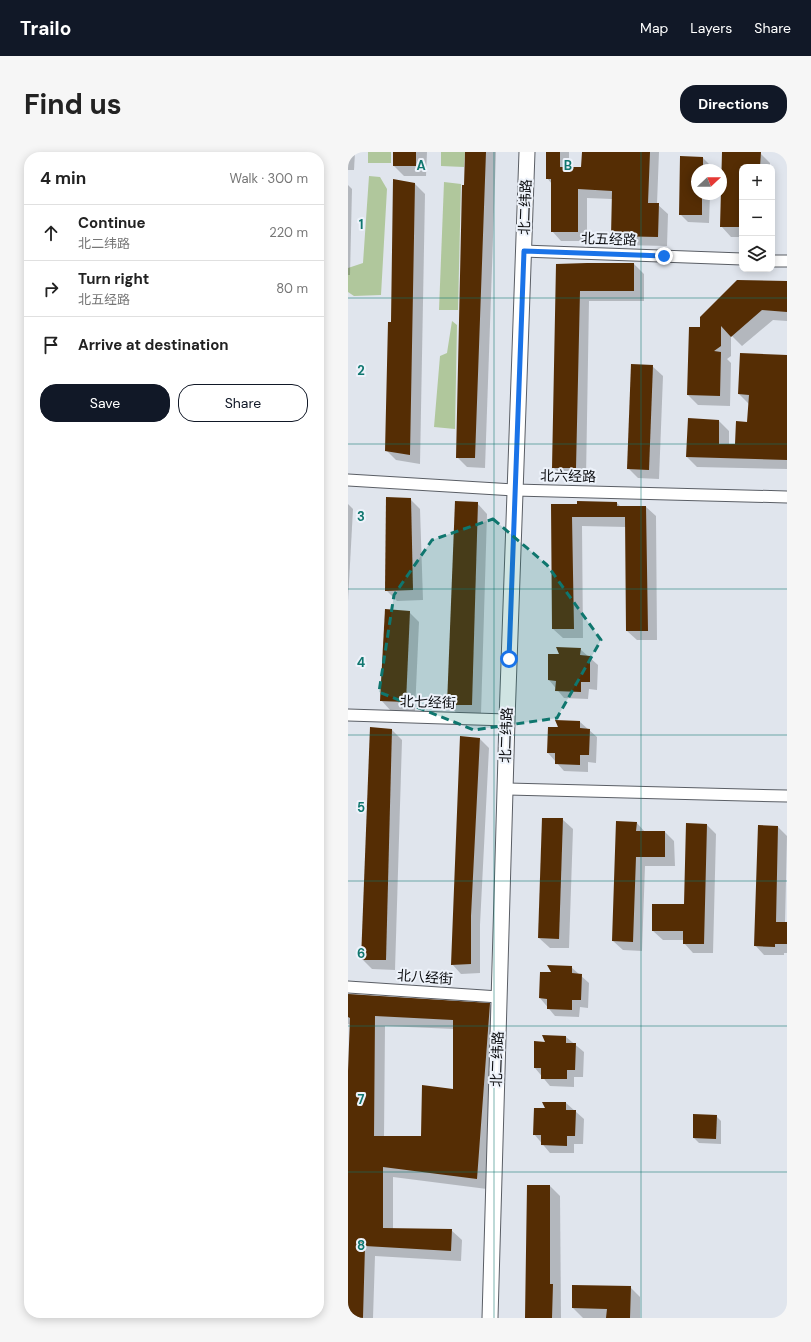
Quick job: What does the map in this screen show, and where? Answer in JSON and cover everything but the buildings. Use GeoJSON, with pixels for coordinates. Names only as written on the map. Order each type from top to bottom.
{"type":"FeatureCollection","features":[{"type":"Feature","properties":{"kind":"street","name":"北二纬路"},"geometry":{"type":"LineString","coordinates":[[490,1318],[507,720],[527,152]]}},
{"type":"Feature","properties":{"kind":"street","name":"北五经路"},"geometry":{"type":"LineString","coordinates":[[524,251],[739,259]]}},
{"type":"Feature","properties":{"kind":"street"},"geometry":{"type":"LineString","coordinates":[[775,261],[787,261]]}},
{"type":"Feature","properties":{"kind":"street","name":"北六经路"},"geometry":{"type":"LineString","coordinates":[[348,480],[515,490],[787,497]]}},
{"type":"Feature","properties":{"kind":"street","name":"北七经街"},"geometry":{"type":"LineString","coordinates":[[348,714],[507,720]]}},
{"type":"Feature","properties":{"kind":"street"},"geometry":{"type":"LineString","coordinates":[[505,789],[787,796]]}},
{"type":"Feature","properties":{"kind":"street","name":"北八经街"},"geometry":{"type":"LineString","coordinates":[[348,987],[499,997]]}},
{"type":"Feature","properties":{"kind":"highlighted area"},"geometry":{"type":"Polygon","coordinates":[[[493,519],[547,565],[601,640],[557,718],[474,730],[379,692],[394,595],[432,540],[493,519]]]}},
{"type":"Feature","properties":{"kind":"green space"},"geometry":{"type":"Polygon","coordinates":[[[368,152],[391,152],[391,163],[368,163],[368,152]]]}},
{"type":"Feature","properties":{"kind":"green space"},"geometry":{"type":"Polygon","coordinates":[[[441,152],[465,152],[464,167],[441,166],[441,152]]]}},
{"type":"Feature","properties":{"kind":"green space"},"geometry":{"type":"Polygon","coordinates":[[[369,176],[380,177],[387,189],[381,295],[354,296],[348,292],[348,268],[363,263],[369,176]]]}},
{"type":"Feature","properties":{"kind":"green space"},"geometry":{"type":"Polygon","coordinates":[[[444,182],[461,184],[458,310],[439,310],[444,182]]]}},
{"type":"Feature","properties":{"kind":"green space"},"geometry":{"type":"Polygon","coordinates":[[[452,321],[457,325],[455,429],[434,427],[440,356],[447,353],[452,321]]]}},
{"type":"Feature","properties":{"kind":"route"},"geometry":{"type":"LineString","coordinates":[[509,659],[524,251],[664,256]]}}]}
